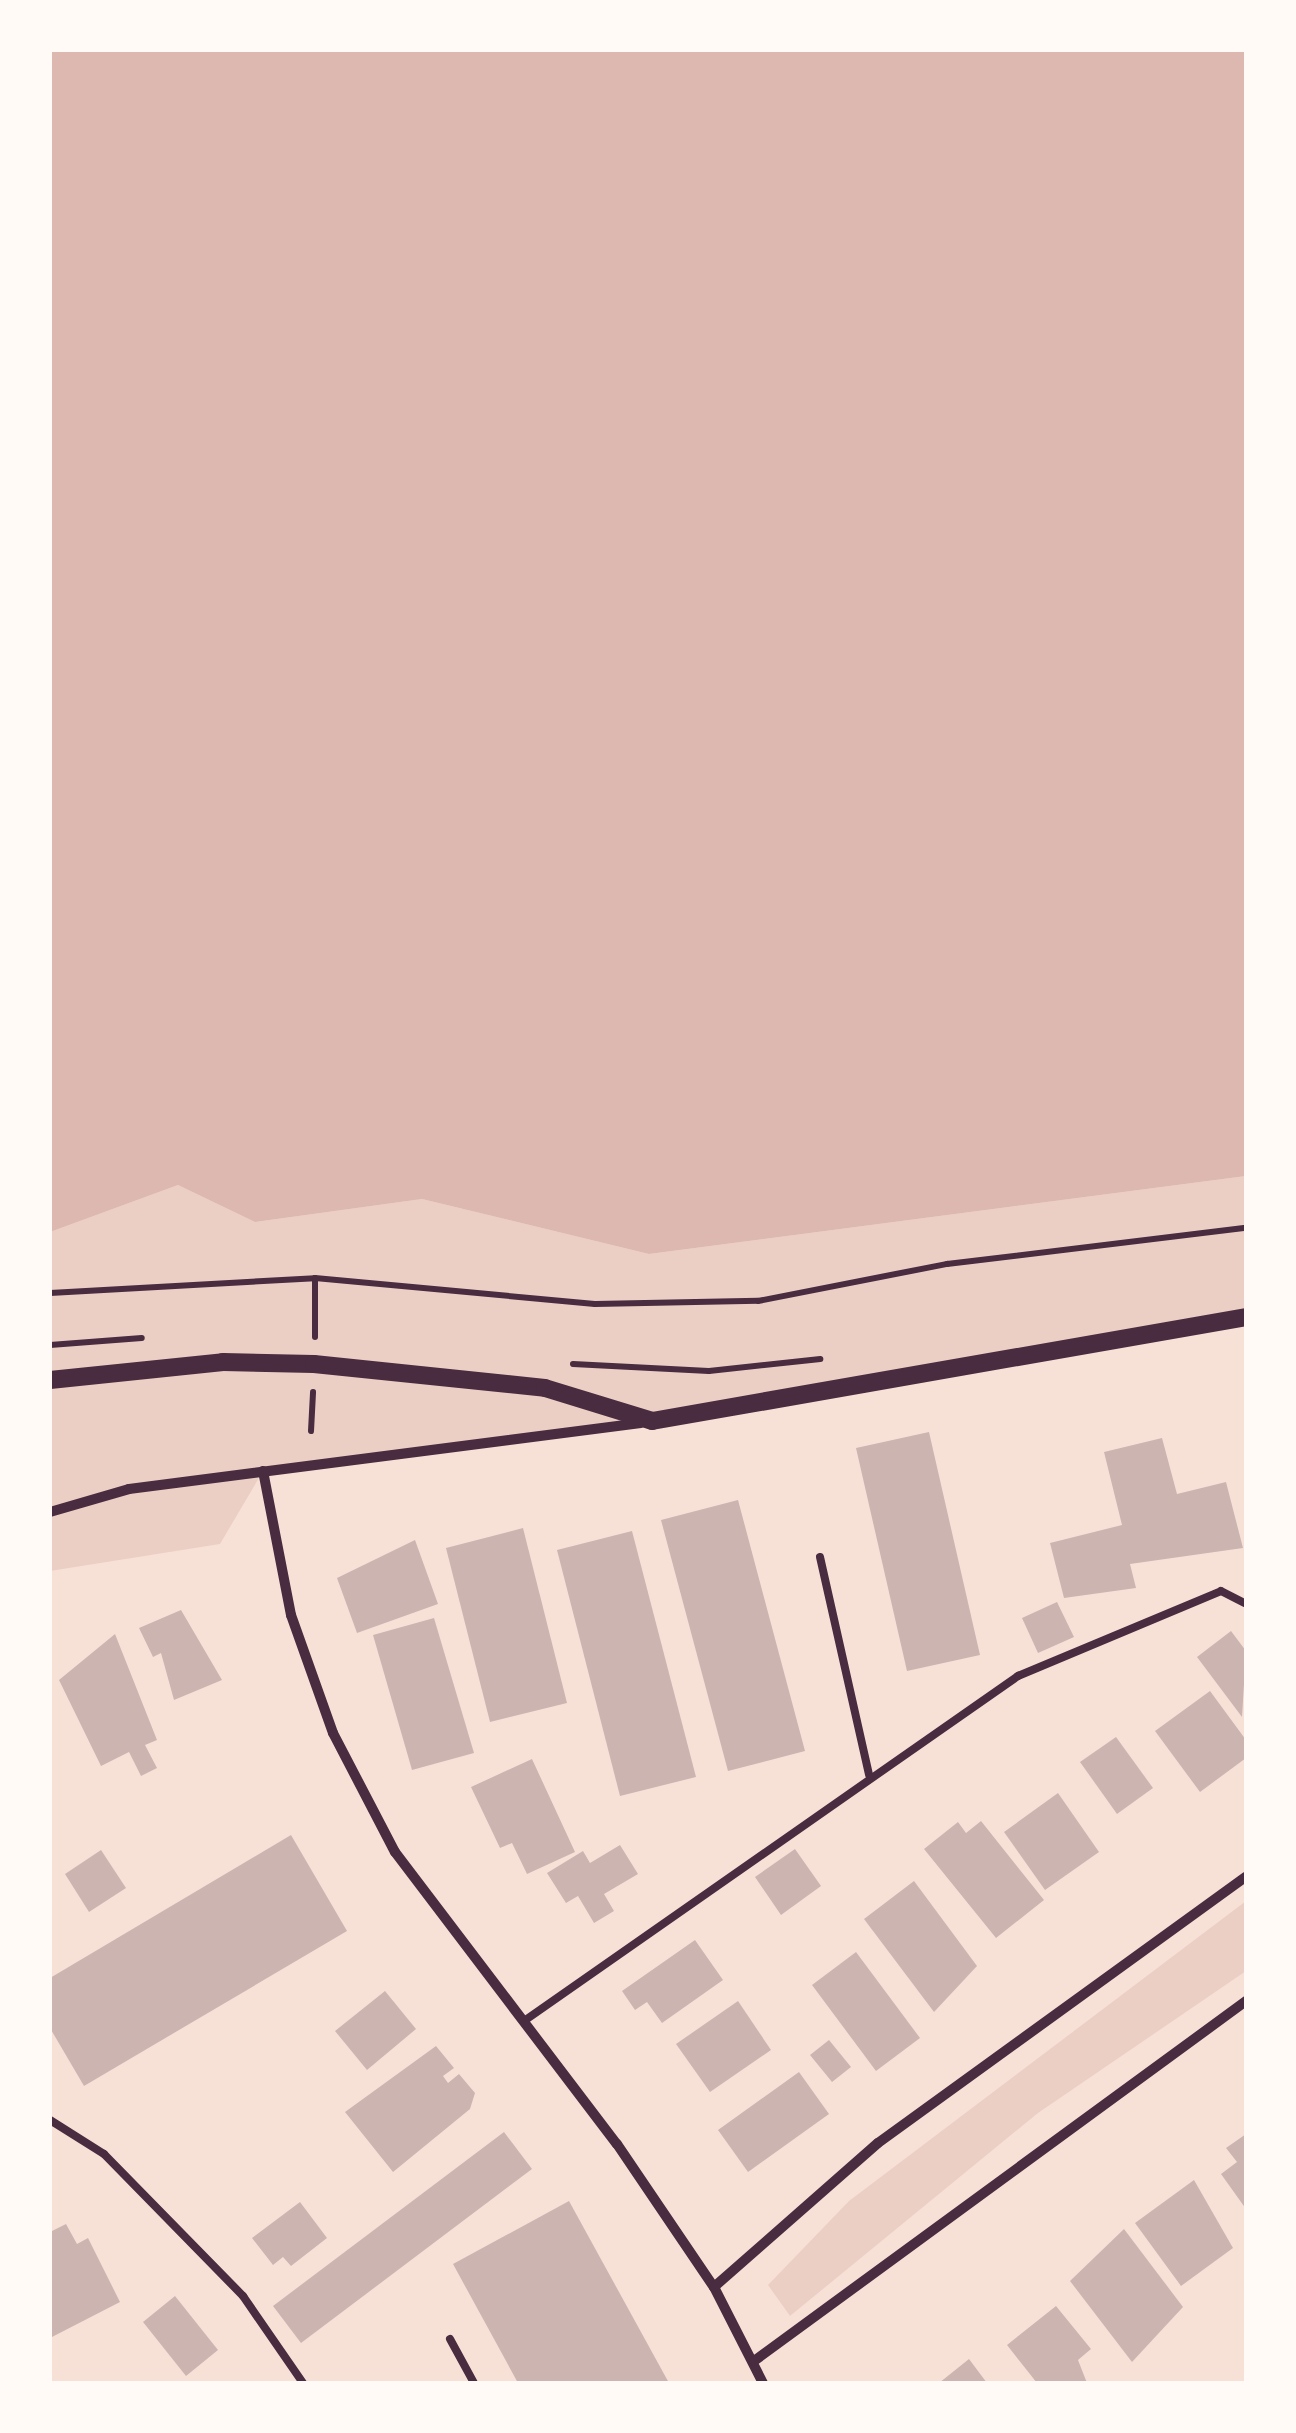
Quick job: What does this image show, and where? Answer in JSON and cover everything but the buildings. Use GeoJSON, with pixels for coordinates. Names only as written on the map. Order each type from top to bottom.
{"type":"FeatureCollection","features":[{"type":"Feature","properties":{"kind":"street"},"geometry":{"type":"LineString","coordinates":[[50,1512],[129,1489],[652,1421],[1246,1317]]}},
{"type":"Feature","properties":{"kind":"street"},"geometry":{"type":"LineString","coordinates":[[50,1380],[223,1362],[314,1364],[545,1388],[652,1421]]}},
{"type":"Feature","properties":{"kind":"street"},"geometry":{"type":"LineString","coordinates":[[263,1471],[291,1615],[332,1733],[395,1852],[524,2020],[714,2287],[764,2383]]}},
{"type":"Feature","properties":{"kind":"street"},"geometry":{"type":"LineString","coordinates":[[714,2287],[878,2143],[1246,1878]]}},
{"type":"Feature","properties":{"kind":"street"},"geometry":{"type":"LineString","coordinates":[[754,2360],[1246,2002]]}},
{"type":"Feature","properties":{"kind":"lane"},"geometry":{"type":"LineString","coordinates":[[820,1558],[869,1776]]}},
{"type":"Feature","properties":{"kind":"lane"},"geometry":{"type":"LineString","coordinates":[[524,2020],[869,1776],[1018,1676],[1221,1591],[1246,1604]]}},
{"type":"Feature","properties":{"kind":"lane"},"geometry":{"type":"LineString","coordinates":[[50,2120],[104,2154],[244,2296],[303,2383]]}},
{"type":"Feature","properties":{"kind":"lane"},"geometry":{"type":"LineString","coordinates":[[450,2338],[474,2383]]}},
{"type":"Feature","properties":{"kind":"path"},"geometry":{"type":"LineString","coordinates":[[50,1292],[314,1278],[595,1304],[758,1301],[946,1264],[1246,1228]]}},
{"type":"Feature","properties":{"kind":"path"},"geometry":{"type":"LineString","coordinates":[[314,1278],[315,1344]]}},
{"type":"Feature","properties":{"kind":"path"},"geometry":{"type":"LineString","coordinates":[[50,1346],[152,1338]]}},
{"type":"Feature","properties":{"kind":"path"},"geometry":{"type":"LineString","coordinates":[[297,1338],[315,1344],[334,1340]]}},
{"type":"Feature","properties":{"kind":"path"},"geometry":{"type":"LineString","coordinates":[[552,1361],[709,1371],[827,1358]]}},
{"type":"Feature","properties":{"kind":"path"},"geometry":{"type":"LineString","coordinates":[[311,1430],[313,1384]]}},
{"type":"Feature","properties":{"kind":"shaded area"},"geometry":{"type":"Polygon","coordinates":[[[50,50],[1246,50],[1246,1176],[649,1254],[422,1199],[255,1222],[178,1185],[50,1232],[50,50]]]}},
{"type":"Feature","properties":{"kind":"shaded area"},"geometry":{"type":"Polygon","coordinates":[[[1246,1176],[1246,1317],[652,1421],[263,1471],[220,1544],[50,1571],[50,1232],[178,1185],[255,1222],[422,1199],[649,1254],[1246,1176]]]}},
{"type":"Feature","properties":{"kind":"shaded area"},"geometry":{"type":"Polygon","coordinates":[[[1246,1901],[1246,1971],[1038,2113],[790,2316],[768,2285],[849,2201],[1246,1901]]]}}]}
